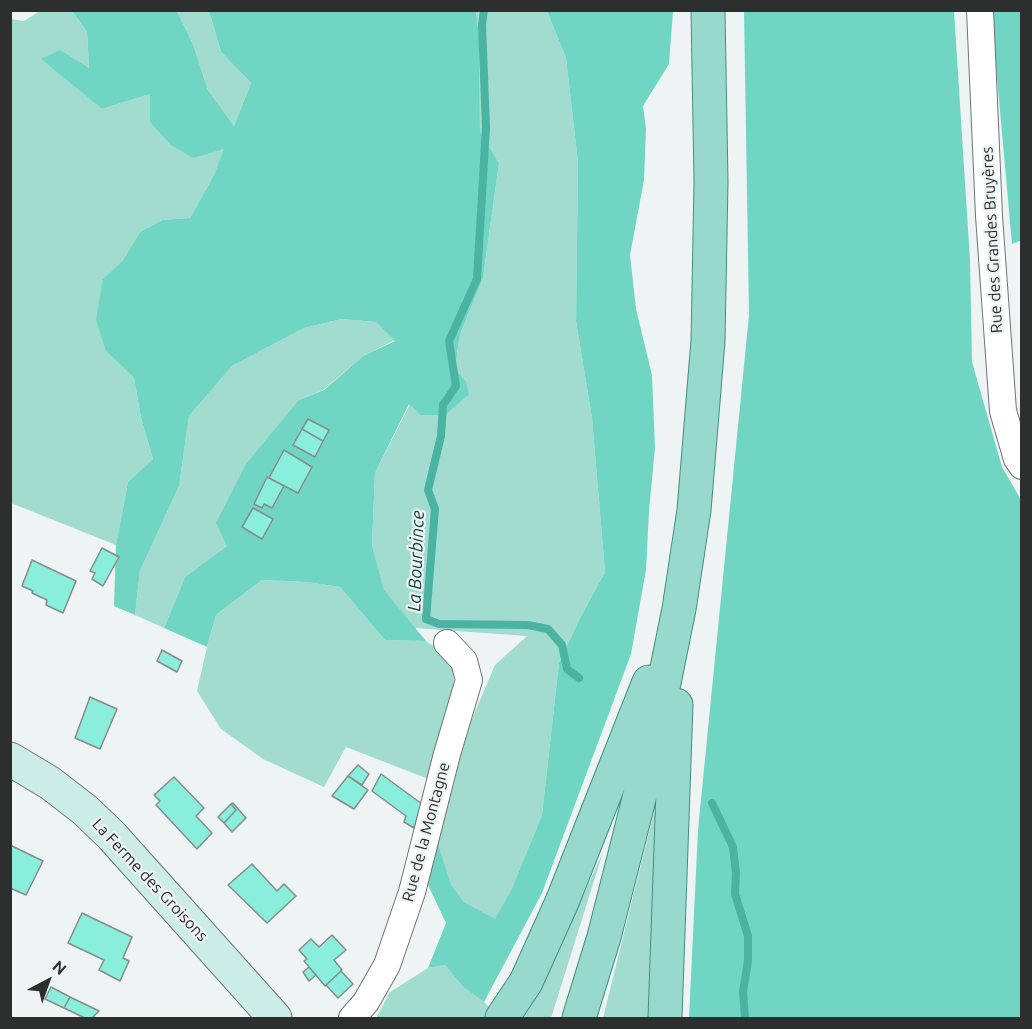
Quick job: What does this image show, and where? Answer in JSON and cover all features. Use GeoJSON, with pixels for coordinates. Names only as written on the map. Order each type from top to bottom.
{"type":"FeatureCollection","features":[{"type":"Feature","properties":{"kind":"main road"},"geometry":{"type":"LineString","coordinates":[[579,1018],[604,938],[646,771],[679,609],[694,510],[708,341],[711,182],[708,10]]}},
{"type":"Feature","properties":{"kind":"main road"},"geometry":{"type":"LineString","coordinates":[[502,1018],[526,982],[562,902],[679,609]]}},
{"type":"Feature","properties":{"kind":"main road"},"geometry":{"type":"LineString","coordinates":[[665,1018],[679,609]]}},
{"type":"Feature","properties":{"kind":"main road","name":"La Ferme des Groisons"},"geometry":{"type":"LineString","coordinates":[[10,759],[85,810],[112,836],[275,1018]]}},
{"type":"Feature","properties":{"kind":"street","name":"Rue des Grandes Bruyères"},"geometry":{"type":"LineString","coordinates":[[980,10],[989,216],[1003,411],[1017,459],[1022,466]]}},
{"type":"Feature","properties":{"kind":"street","name":"Rue de la Montagne"},"geometry":{"type":"LineString","coordinates":[[352,1018],[366,1002],[387,965],[412,892],[447,754],[469,680],[464,661],[447,643]]}},
{"type":"Feature","properties":{"kind":"green space"},"geometry":{"type":"Polygon","coordinates":[[[40,11],[72,11],[87,32],[89,69],[42,59],[102,109],[150,94],[225,148],[214,175],[190,218],[162,220],[140,232],[123,260],[103,279],[106,351],[134,378],[141,418],[153,459],[128,482],[116,545],[11,503],[10,19],[24,21],[40,11]]]}},
{"type":"Feature","properties":{"kind":"green space"},"geometry":{"type":"Polygon","coordinates":[[[72,11],[177,11],[193,44],[208,90],[234,126],[251,83],[221,52],[209,11],[476,11],[479,36],[480,131],[499,163],[483,278],[460,334],[455,369],[466,381],[469,394],[445,415],[421,415],[409,404],[375,473],[372,545],[384,590],[426,641],[385,640],[340,587],[307,582],[262,580],[216,615],[207,647],[164,628],[185,577],[227,546],[216,523],[246,464],[299,400],[324,390],[363,356],[395,341],[376,322],[342,319],[304,328],[232,366],[189,416],[179,486],[140,571],[135,615],[114,606],[116,545],[128,482],[153,459],[141,418],[134,378],[106,351],[96,320],[103,279],[123,260],[140,232],[162,220],[190,218],[214,175],[224,149],[193,158],[171,145],[150,122],[150,94],[102,109],[41,59],[60,50],[89,68],[87,32],[72,11]]]}},
{"type":"Feature","properties":{"kind":"green space"},"geometry":{"type":"Polygon","coordinates":[[[177,11],[209,11],[221,52],[251,83],[234,126],[208,90],[193,44],[177,11]]]}},
{"type":"Feature","properties":{"kind":"green space"},"geometry":{"type":"Polygon","coordinates":[[[476,11],[547,11],[566,58],[578,162],[576,321],[592,418],[605,572],[559,663],[542,815],[512,888],[495,920],[464,902],[450,885],[438,844],[468,728],[495,665],[527,636],[415,628],[384,591],[372,545],[375,473],[410,404],[466,381],[455,369],[460,334],[483,278],[499,163],[480,131],[479,36],[476,11]]]}},
{"type":"Feature","properties":{"kind":"green space"},"geometry":{"type":"Polygon","coordinates":[[[547,11],[673,11],[669,64],[643,106],[646,129],[644,180],[630,255],[636,309],[652,375],[655,448],[646,570],[631,654],[542,893],[484,1002],[463,987],[445,965],[428,968],[446,923],[427,883],[438,844],[451,885],[464,902],[495,919],[512,888],[542,815],[559,663],[605,572],[592,418],[576,321],[578,162],[566,58],[547,11]]]}},
{"type":"Feature","properties":{"kind":"green space"},"geometry":{"type":"Polygon","coordinates":[[[744,11],[954,11],[970,260],[972,362],[1002,467],[1021,500],[1021,1018],[689,1018],[698,830],[749,315],[744,11]]]}},
{"type":"Feature","properties":{"kind":"green space"},"geometry":{"type":"Polygon","coordinates":[[[991,11],[1021,11],[1022,240],[1012,244],[991,11]]]}},
{"type":"Feature","properties":{"kind":"green space"},"geometry":{"type":"Polygon","coordinates":[[[342,319],[376,322],[395,340],[363,356],[323,390],[299,400],[227,546],[185,577],[164,628],[135,615],[140,571],[179,486],[189,416],[232,366],[304,328],[342,319]]]}},
{"type":"Feature","properties":{"kind":"green space"},"geometry":{"type":"Polygon","coordinates":[[[262,580],[307,582],[340,587],[385,640],[426,641],[453,659],[454,693],[431,780],[346,747],[324,787],[263,759],[221,729],[197,691],[207,647],[216,615],[262,580]]]}},
{"type":"Feature","properties":{"kind":"green space"},"geometry":{"type":"Polygon","coordinates":[[[658,796],[654,1018],[603,1018],[658,796]]]}},
{"type":"Feature","properties":{"kind":"green space"},"geometry":{"type":"Polygon","coordinates":[[[603,852],[551,1018],[522,1018],[556,955],[603,852]]]}},
{"type":"Feature","properties":{"kind":"green space"},"geometry":{"type":"Polygon","coordinates":[[[445,965],[463,987],[495,1013],[490,1018],[376,1018],[390,992],[428,968],[445,965]]]}},
{"type":"Feature","properties":{"kind":"building"},"geometry":{"type":"Polygon","coordinates":[[[308,419],[329,430],[323,441],[302,429],[308,419]]]}},
{"type":"Feature","properties":{"kind":"building"},"geometry":{"type":"Polygon","coordinates":[[[302,429],[323,441],[315,457],[293,445],[302,429]]]}},
{"type":"Feature","properties":{"kind":"building"},"geometry":{"type":"Polygon","coordinates":[[[284,450],[312,467],[298,493],[269,478],[284,450]]]}},
{"type":"Feature","properties":{"kind":"building"},"geometry":{"type":"Polygon","coordinates":[[[267,477],[284,486],[272,508],[264,504],[262,508],[254,504],[267,477]]]}},
{"type":"Feature","properties":{"kind":"building"},"geometry":{"type":"Polygon","coordinates":[[[253,508],[273,519],[262,539],[242,527],[253,508]]]}},
{"type":"Feature","properties":{"kind":"building"},"geometry":{"type":"Polygon","coordinates":[[[102,548],[119,557],[103,586],[92,579],[95,573],[90,571],[102,548]]]}},
{"type":"Feature","properties":{"kind":"building"},"geometry":{"type":"Polygon","coordinates":[[[32,560],[76,581],[63,613],[46,605],[47,600],[22,586],[32,560]]]}},
{"type":"Feature","properties":{"kind":"building"},"geometry":{"type":"Polygon","coordinates":[[[162,650],[182,661],[177,672],[157,661],[162,650]]]}},
{"type":"Feature","properties":{"kind":"building"},"geometry":{"type":"Polygon","coordinates":[[[90,697],[117,709],[100,749],[75,738],[90,697]]]}},
{"type":"Feature","properties":{"kind":"building"},"geometry":{"type":"Polygon","coordinates":[[[358,765],[369,774],[362,785],[348,776],[358,765]]]}},
{"type":"Feature","properties":{"kind":"building"},"geometry":{"type":"Polygon","coordinates":[[[381,774],[422,804],[414,828],[404,822],[406,816],[372,791],[381,774]]]}},
{"type":"Feature","properties":{"kind":"building"},"geometry":{"type":"Polygon","coordinates":[[[348,776],[368,790],[354,809],[332,796],[348,776]]]}},
{"type":"Feature","properties":{"kind":"building"},"geometry":{"type":"Polygon","coordinates":[[[174,777],[204,808],[196,816],[212,833],[197,849],[156,805],[160,801],[154,795],[174,777]]]}},
{"type":"Feature","properties":{"kind":"building"},"geometry":{"type":"Polygon","coordinates":[[[233,803],[246,818],[232,832],[224,823],[236,810],[231,804],[233,803]]]}},
{"type":"Feature","properties":{"kind":"building"},"geometry":{"type":"Polygon","coordinates":[[[231,804],[236,810],[224,823],[218,817],[231,804]]]}},
{"type":"Feature","properties":{"kind":"building"},"geometry":{"type":"Polygon","coordinates":[[[10,845],[43,861],[26,895],[10,888],[10,845]]]}},
{"type":"Feature","properties":{"kind":"building"},"geometry":{"type":"Polygon","coordinates":[[[252,864],[277,891],[284,884],[296,896],[267,923],[228,885],[252,864]]]}},
{"type":"Feature","properties":{"kind":"building"},"geometry":{"type":"Polygon","coordinates":[[[82,913],[132,937],[123,958],[129,961],[120,981],[99,970],[104,960],[68,943],[82,913]]]}},
{"type":"Feature","properties":{"kind":"building"},"geometry":{"type":"Polygon","coordinates":[[[332,935],[346,950],[334,960],[342,970],[325,986],[304,961],[307,959],[299,950],[311,939],[319,947],[332,935]]]}},
{"type":"Feature","properties":{"kind":"building"},"geometry":{"type":"Polygon","coordinates":[[[309,967],[316,975],[309,981],[303,972],[309,967]]]}},
{"type":"Feature","properties":{"kind":"building"},"geometry":{"type":"Polygon","coordinates":[[[341,971],[353,984],[338,998],[326,985],[341,971]]]}},
{"type":"Feature","properties":{"kind":"building"},"geometry":{"type":"Polygon","coordinates":[[[51,987],[70,997],[64,1008],[45,999],[51,987]]]}},
{"type":"Feature","properties":{"kind":"building"},"geometry":{"type":"Polygon","coordinates":[[[70,997],[99,1011],[92,1018],[85,1018],[64,1008],[70,997]]]}},
{"type":"Feature","properties":{"kind":"waterway","name":"La Bourbince"},"geometry":{"type":"LineString","coordinates":[[484,10],[482,25],[486,127],[477,279],[449,341],[456,386],[443,405],[441,436],[428,490],[435,509],[426,619],[439,624],[528,625],[548,629],[562,645],[567,669],[579,678]]}},
{"type":"Feature","properties":{"kind":"waterway","name":"La Bourbince"},"geometry":{"type":"LineString","coordinates":[[712,803],[733,847],[736,874],[735,894],[748,936],[748,961],[743,992],[745,1018]]}}]}
